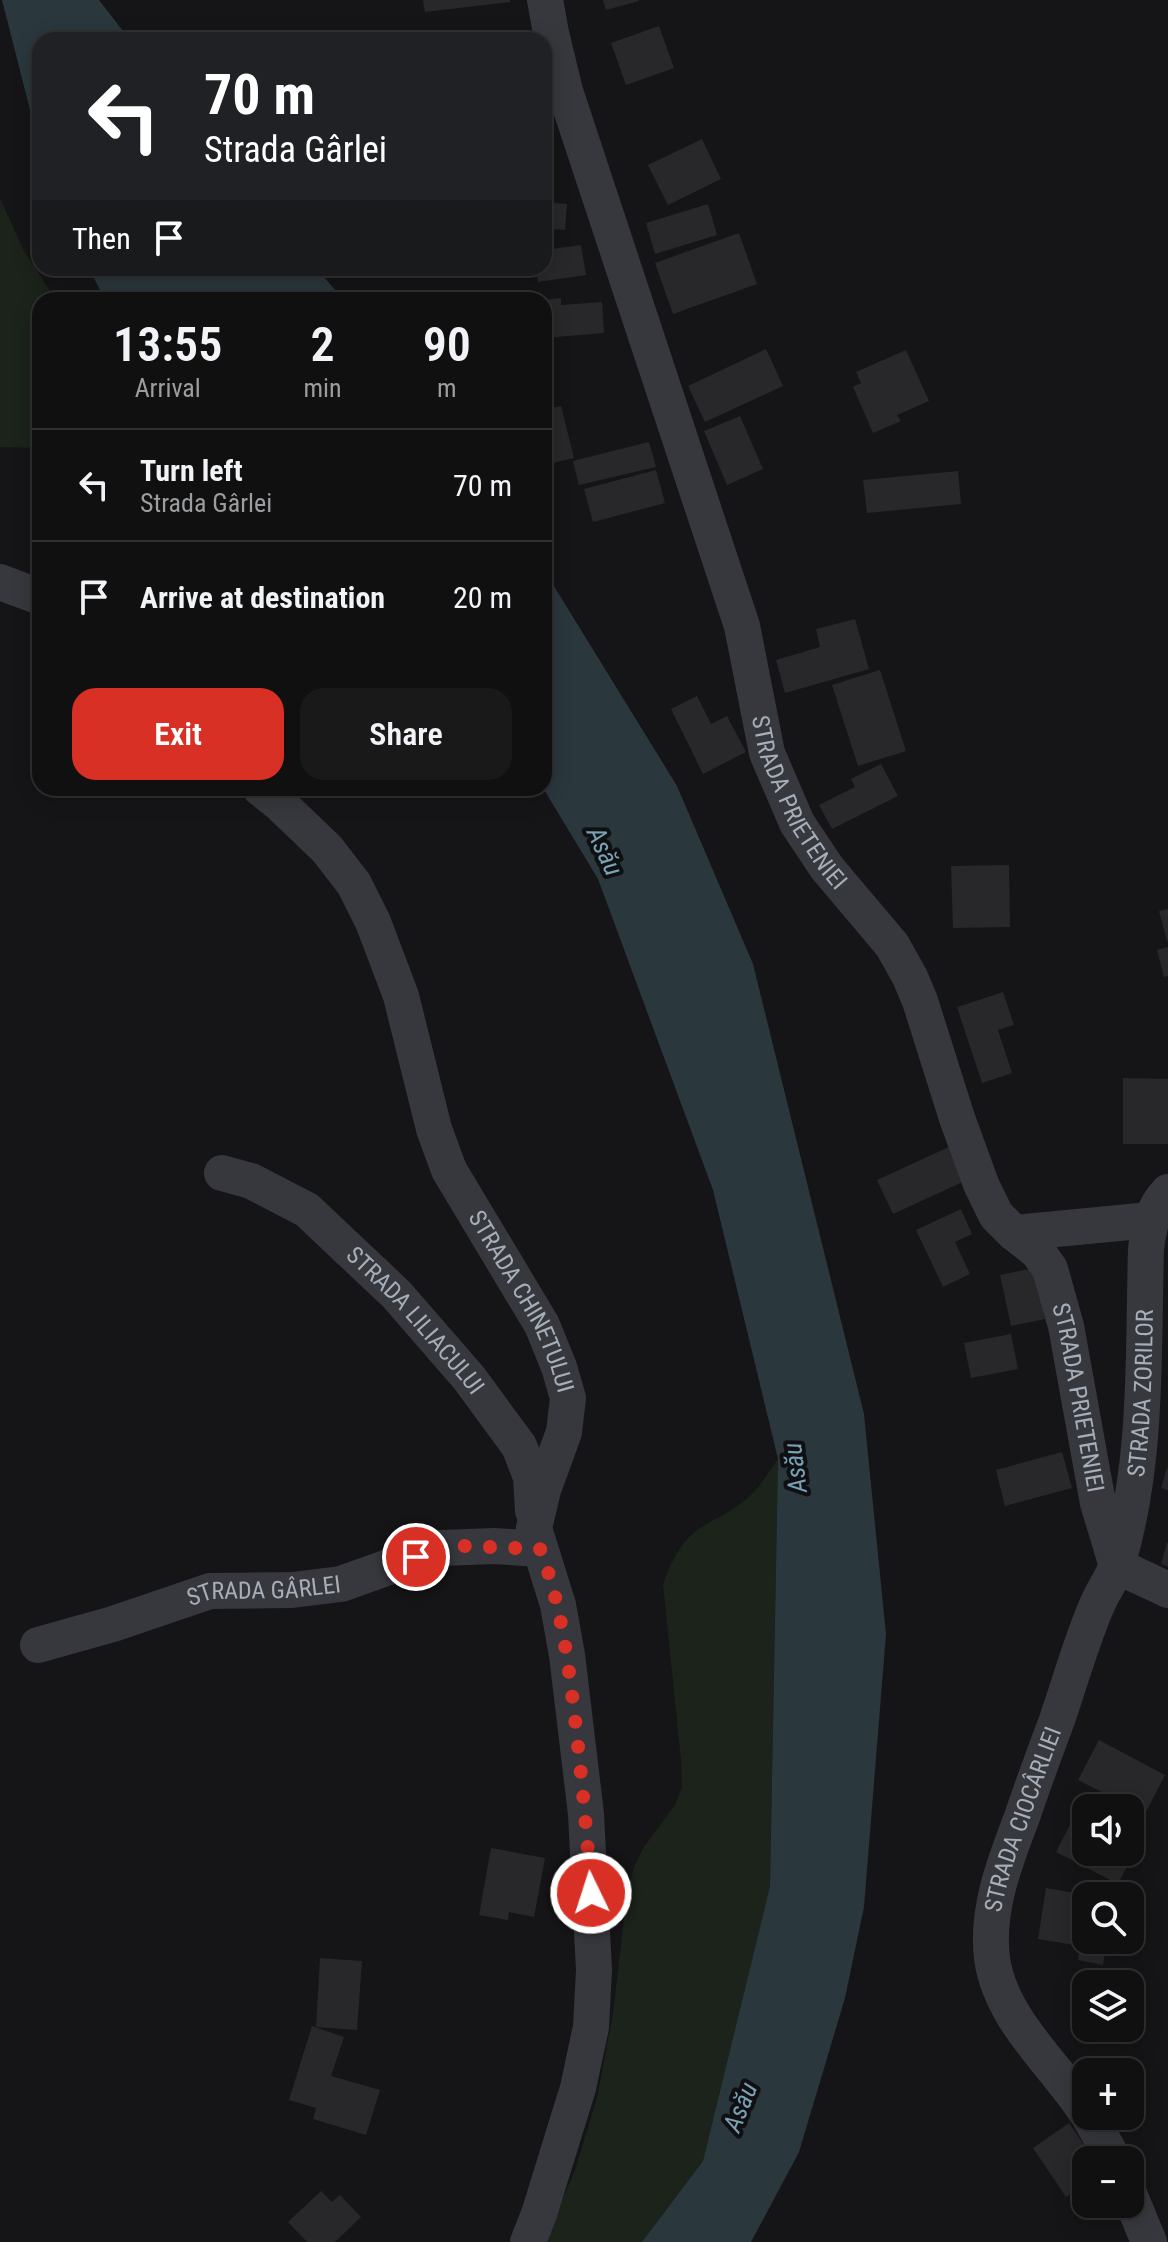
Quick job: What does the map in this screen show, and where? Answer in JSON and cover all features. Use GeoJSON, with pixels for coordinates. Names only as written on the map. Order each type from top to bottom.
{"type":"FeatureCollection","features":[{"type":"Feature","properties":{"kind":"street","name":"STRADA PRIETENIEI"},"geometry":{"type":"LineString","coordinates":[[545,0],[551,32]]}},
{"type":"Feature","properties":{"kind":"street","name":"STRADA PRIETENIEI"},"geometry":{"type":"LineString","coordinates":[[552,37],[565,91],[742,626],[767,753],[797,823],[827,868],[892,945],[910,977],[957,1118],[996,1215],[1038,1252],[1050,1269],[1066,1326],[1098,1503],[1117,1566]]}},
{"type":"Feature","properties":{"kind":"street"},"geometry":{"type":"LineString","coordinates":[[0,582],[32,594]]}},
{"type":"Feature","properties":{"kind":"street","name":"STRADA CHINETULUI"},"geometry":{"type":"LineString","coordinates":[[270,796],[327,849],[354,884],[373,922],[401,996],[434,1129],[449,1170],[542,1325],[559,1367],[568,1398],[564,1432],[543,1490],[537,1538]]}},
{"type":"Feature","properties":{"kind":"street","name":"STRADA LILIACULUI"},"geometry":{"type":"LineString","coordinates":[[222,1173],[251,1181],[307,1210],[397,1295],[469,1378],[519,1446],[531,1477],[537,1538]]}},
{"type":"Feature","properties":{"kind":"street","name":"STRADA ZORILOR"},"geometry":{"type":"LineString","coordinates":[[1014,1233],[1159,1206],[1146,1249],[1142,1430],[1132,1504],[1117,1566]]}},
{"type":"Feature","properties":{"kind":"street"},"geometry":{"type":"LineString","coordinates":[[528,2242],[578,2088],[591,2027],[594,1970],[586,1814],[572,1693],[558,1605],[537,1538]]}},
{"type":"Feature","properties":{"kind":"street","name":"STRADA GÂRLEI"},"geometry":{"type":"LineString","coordinates":[[38,1645],[113,1624],[210,1591],[292,1590],[341,1584],[442,1548],[494,1546],[537,1538]]}},
{"type":"Feature","properties":{"kind":"street"},"geometry":{"type":"LineString","coordinates":[[1117,1566],[1168,1590]]}},
{"type":"Feature","properties":{"kind":"street","name":"STRADA CIOCÂRLIEI"},"geometry":{"type":"LineString","coordinates":[[1072,2094],[1017,2020],[992,1960],[991,1929],[996,1893],[1009,1851],[1096,1606],[1117,1566]]}},
{"type":"Feature","properties":{"kind":"street"},"geometry":{"type":"LineString","coordinates":[[1139,2218],[1149,2242]]}},
{"type":"Feature","properties":{"kind":"shaded area"},"geometry":{"type":"Polygon","coordinates":[[[0,198],[32,263],[32,276],[40,276],[51,292],[32,292],[32,448],[0,447],[0,198]]]}},
{"type":"Feature","properties":{"kind":"shaded area"},"geometry":{"type":"Polygon","coordinates":[[[778,1459],[770,1886],[703,2161],[642,2242],[544,2242],[575,2170],[597,2098],[613,2013],[627,1892],[634,1867],[644,1847],[675,1805],[682,1787],[663,1584],[673,1560],[687,1539],[746,1500],[778,1459]]]}},
{"type":"Feature","properties":{"kind":"water"},"geometry":{"type":"Polygon","coordinates":[[[2,0],[99,0],[124,32],[32,32],[32,118],[2,0]]]}},
{"type":"Feature","properties":{"kind":"water"},"geometry":{"type":"Polygon","coordinates":[[[93,276],[323,276],[337,292],[101,292],[93,276]]]}},
{"type":"Feature","properties":{"kind":"water","name":"Asău"},"geometry":{"type":"Polygon","coordinates":[[[552,583],[677,786],[753,964],[864,1414],[886,1634],[864,1907],[845,1998],[799,2152],[751,2242],[642,2242],[703,2161],[770,1886],[778,1459],[713,1190],[598,879],[548,796],[552,796],[552,583]]]}},
{"type":"Feature","properties":{"kind":"building"},"geometry":{"type":"Polygon","coordinates":[[[423,0],[510,0],[510,2],[425,12],[423,0]]]}},
{"type":"Feature","properties":{"kind":"building"},"geometry":{"type":"Polygon","coordinates":[[[603,0],[639,0],[639,1],[606,10],[603,0]]]}},
{"type":"Feature","properties":{"kind":"building"},"geometry":{"type":"Polygon","coordinates":[[[659,26],[674,68],[626,85],[611,43],[659,26]]]}},
{"type":"Feature","properties":{"kind":"building"},"geometry":{"type":"Polygon","coordinates":[[[702,139],[721,179],[668,205],[648,165],[702,139]]]}},
{"type":"Feature","properties":{"kind":"building"},"geometry":{"type":"Polygon","coordinates":[[[552,203],[567,204],[565,230],[552,229],[552,203]]]}},
{"type":"Feature","properties":{"kind":"building"},"geometry":{"type":"Polygon","coordinates":[[[708,204],[717,235],[655,254],[646,223],[708,204]]]}},
{"type":"Feature","properties":{"kind":"building"},"geometry":{"type":"Polygon","coordinates":[[[739,233],[757,284],[673,314],[655,263],[739,233]]]}},
{"type":"Feature","properties":{"kind":"building"},"geometry":{"type":"Polygon","coordinates":[[[581,245],[586,275],[538,282],[537,276],[552,276],[552,249],[581,245]]]}},
{"type":"Feature","properties":{"kind":"building"},"geometry":{"type":"Polygon","coordinates":[[[561,298],[561,305],[602,302],[604,333],[552,337],[552,299],[561,298]]]}},
{"type":"Feature","properties":{"kind":"building"},"geometry":{"type":"Polygon","coordinates":[[[766,349],[783,386],[705,422],[688,386],[766,349]]]}},
{"type":"Feature","properties":{"kind":"building"},"geometry":{"type":"Polygon","coordinates":[[[906,350],[929,401],[897,415],[901,421],[873,433],[853,387],[861,383],[856,372],[906,350]]]}},
{"type":"Feature","properties":{"kind":"building"},"geometry":{"type":"Polygon","coordinates":[[[561,406],[574,458],[552,463],[552,408],[561,406]]]}},
{"type":"Feature","properties":{"kind":"building"},"geometry":{"type":"Polygon","coordinates":[[[740,416],[763,469],[727,485],[704,431],[740,416]]]}},
{"type":"Feature","properties":{"kind":"building"},"geometry":{"type":"Polygon","coordinates":[[[649,442],[656,467],[579,485],[573,461],[649,442]]]}},
{"type":"Feature","properties":{"kind":"building"},"geometry":{"type":"Polygon","coordinates":[[[656,470],[665,503],[593,522],[584,489],[656,470]]]}},
{"type":"Feature","properties":{"kind":"building"},"geometry":{"type":"Polygon","coordinates":[[[958,471],[961,504],[867,513],[863,480],[958,471]]]}},
{"type":"Feature","properties":{"kind":"building"},"geometry":{"type":"Polygon","coordinates":[[[855,619],[869,669],[785,693],[776,660],[820,647],[816,629],[855,619]]]}},
{"type":"Feature","properties":{"kind":"building"},"geometry":{"type":"Polygon","coordinates":[[[880,670],[906,751],[858,766],[832,685],[880,670]]]}},
{"type":"Feature","properties":{"kind":"building"},"geometry":{"type":"Polygon","coordinates":[[[697,696],[711,724],[727,716],[746,752],[703,774],[671,709],[697,696]]]}},
{"type":"Feature","properties":{"kind":"building"},"geometry":{"type":"Polygon","coordinates":[[[881,764],[898,796],[832,829],[819,805],[855,787],[851,779],[881,764]]]}},
{"type":"Feature","properties":{"kind":"building"},"geometry":{"type":"Polygon","coordinates":[[[1009,865],[1010,927],[953,928],[951,866],[1009,865]]]}},
{"type":"Feature","properties":{"kind":"building"},"geometry":{"type":"Polygon","coordinates":[[[1168,909],[1168,941],[1167,941],[1159,911],[1168,909]]]}},
{"type":"Feature","properties":{"kind":"building"},"geometry":{"type":"Polygon","coordinates":[[[1168,947],[1168,976],[1164,977],[1157,950],[1168,947]]]}},
{"type":"Feature","properties":{"kind":"building"},"geometry":{"type":"Polygon","coordinates":[[[1003,992],[1014,1025],[998,1030],[1012,1073],[982,1083],[957,1007],[1003,992]]]}},
{"type":"Feature","properties":{"kind":"building"},"geometry":{"type":"Polygon","coordinates":[[[1123,1078],[1168,1079],[1168,1144],[1123,1144],[1123,1078]]]}},
{"type":"Feature","properties":{"kind":"building"},"geometry":{"type":"Polygon","coordinates":[[[951,1146],[967,1180],[893,1214],[877,1180],[951,1146]]]}},
{"type":"Feature","properties":{"kind":"building"},"geometry":{"type":"Polygon","coordinates":[[[961,1209],[972,1234],[955,1242],[970,1274],[943,1287],[916,1230],[961,1209]]]}},
{"type":"Feature","properties":{"kind":"building"},"geometry":{"type":"Polygon","coordinates":[[[1034,1268],[1045,1319],[1011,1326],[1000,1275],[1034,1268]]]}},
{"type":"Feature","properties":{"kind":"building"},"geometry":{"type":"Polygon","coordinates":[[[1011,1334],[1018,1369],[971,1378],[964,1343],[1011,1334]]]}},
{"type":"Feature","properties":{"kind":"building"},"geometry":{"type":"Polygon","coordinates":[[[1062,1452],[1072,1488],[1005,1506],[996,1470],[1062,1452]]]}},
{"type":"Feature","properties":{"kind":"building"},"geometry":{"type":"Polygon","coordinates":[[[1168,1468],[1168,1490],[1161,1488],[1168,1468]]]}},
{"type":"Feature","properties":{"kind":"building"},"geometry":{"type":"Polygon","coordinates":[[[1168,1543],[1168,1567],[1161,1564],[1168,1543]]]}},
{"type":"Feature","properties":{"kind":"building"},"geometry":{"type":"Polygon","coordinates":[[[1099,1740],[1165,1775],[1145,1814],[1144,1794],[1106,1794],[1078,1780],[1099,1740]]]}},
{"type":"Feature","properties":{"kind":"building"},"geometry":{"type":"Polygon","coordinates":[[[1072,1821],[1072,1860],[1056,1852],[1072,1821]]]}},
{"type":"Feature","properties":{"kind":"building"},"geometry":{"type":"Polygon","coordinates":[[[491,1848],[545,1858],[534,1917],[509,1912],[508,1920],[479,1915],[491,1848]]]}},
{"type":"Feature","properties":{"kind":"building"},"geometry":{"type":"Polygon","coordinates":[[[1083,1866],[1127,1866],[1119,1882],[1083,1866]]]}},
{"type":"Feature","properties":{"kind":"building"},"geometry":{"type":"Polygon","coordinates":[[[1046,1888],[1072,1893],[1072,1945],[1038,1939],[1046,1888]]]}},
{"type":"Feature","properties":{"kind":"building"},"geometry":{"type":"Polygon","coordinates":[[[1079,1954],[1105,1954],[1103,1965],[1078,1960],[1079,1954]]]}},
{"type":"Feature","properties":{"kind":"building"},"geometry":{"type":"Polygon","coordinates":[[[320,1958],[362,1961],[357,2030],[316,2027],[320,1958]]]}},
{"type":"Feature","properties":{"kind":"building"},"geometry":{"type":"Polygon","coordinates":[[[312,2026],[344,2037],[331,2076],[380,2090],[366,2135],[313,2119],[316,2108],[289,2100],[312,2026]]]}},
{"type":"Feature","properties":{"kind":"building"},"geometry":{"type":"Polygon","coordinates":[[[1069,2123],[1085,2146],[1072,2146],[1072,2193],[1066,2197],[1033,2148],[1069,2123]]]}},
{"type":"Feature","properties":{"kind":"building"},"geometry":{"type":"Polygon","coordinates":[[[321,2191],[332,2202],[340,2195],[361,2217],[335,2242],[307,2242],[288,2222],[321,2191]]]}},
{"type":"Feature","properties":{"kind":"route"},"geometry":{"type":"LineString","coordinates":[[416,1557],[442,1548],[465,1546],[540,1549],[558,1605],[567,1655],[586,1814],[591,1893]]}}]}
